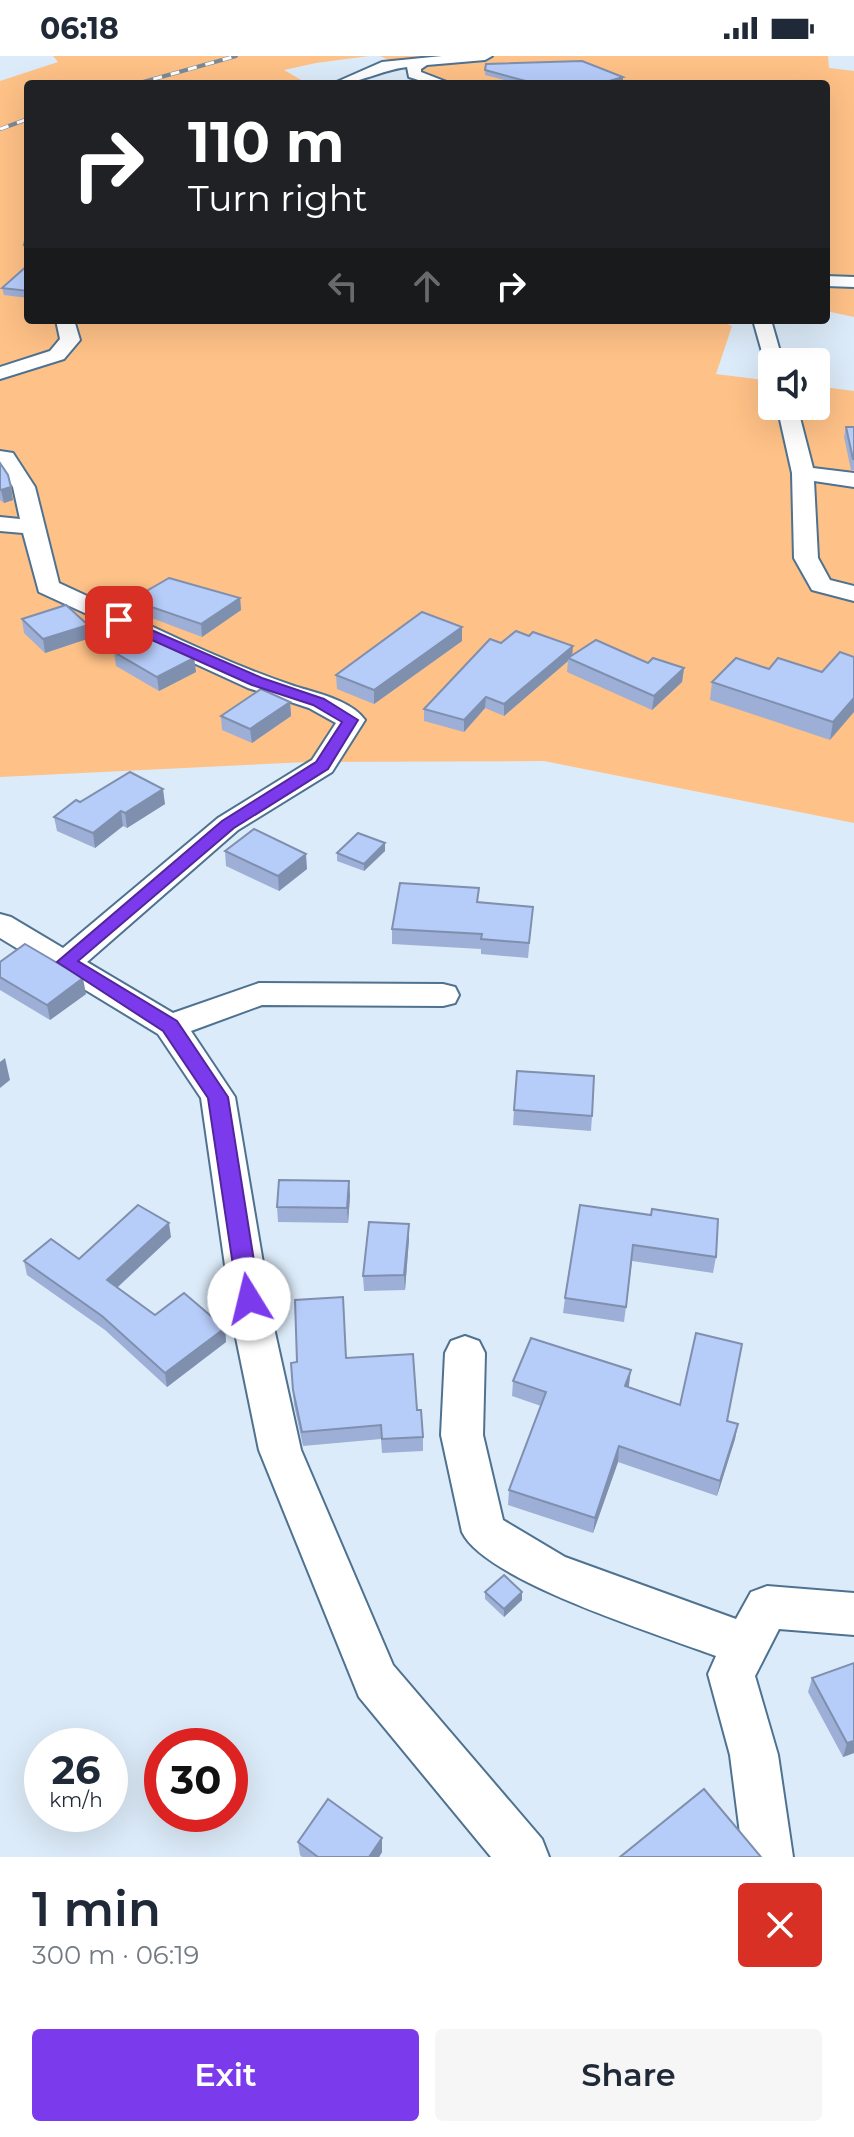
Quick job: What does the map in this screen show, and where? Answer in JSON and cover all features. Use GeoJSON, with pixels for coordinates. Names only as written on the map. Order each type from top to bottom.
{"type":"FeatureCollection","features":[{"type":"Feature","properties":{"kind":"street"},"geometry":{"type":"LineString","coordinates":[[349,80],[387,65],[485,56]]}},
{"type":"Feature","properties":{"kind":"street"},"geometry":{"type":"LineString","coordinates":[[425,61],[414,67],[414,74],[433,80]]}},
{"type":"Feature","properties":{"kind":"street"},"geometry":{"type":"LineString","coordinates":[[830,281],[854,282]]}},
{"type":"Feature","properties":{"kind":"street"},"geometry":{"type":"LineString","coordinates":[[0,373],[57,355],[70,340],[66,324]]}},
{"type":"Feature","properties":{"kind":"street"},"geometry":{"type":"LineString","coordinates":[[763,324],[769,348]]}},
{"type":"Feature","properties":{"kind":"street"},"geometry":{"type":"LineString","coordinates":[[790,420],[803,473],[806,558],[821,585],[854,594]]}},
{"type":"Feature","properties":{"kind":"street"},"geometry":{"type":"LineString","coordinates":[[0,457],[5,458],[24,487],[48,587],[257,682],[318,702],[351,720],[322,766],[228,824],[66,962]]}},
{"type":"Feature","properties":{"kind":"street"},"geometry":{"type":"LineString","coordinates":[[803,473],[854,480]]}},
{"type":"Feature","properties":{"kind":"street"},"geometry":{"type":"LineString","coordinates":[[0,524],[32,527]]}},
{"type":"Feature","properties":{"kind":"street"},"geometry":{"type":"LineString","coordinates":[[0,924],[170,1026],[218,1097],[254,1328],[280,1450],[376,1681],[524,1857]]}},
{"type":"Feature","properties":{"kind":"street"},"geometry":{"type":"LineString","coordinates":[[170,1026],[259,994],[443,995]]}},
{"type":"Feature","properties":{"kind":"street"},"geometry":{"type":"LineString","coordinates":[[465,1353],[462,1435],[484,1532],[550,1572],[746,1645]]}},
{"type":"Feature","properties":{"kind":"street"},"geometry":{"type":"LineString","coordinates":[[768,1857],[754,1755],[731,1674],[767,1607],[854,1614]]}},
{"type":"Feature","properties":{"kind":"shaded area"},"geometry":{"type":"Polygon","coordinates":[[[53,56],[369,56],[284,70],[301,80],[24,80],[24,324],[727,324],[732,326],[716,374],[758,379],[758,420],[830,420],[830,388],[854,391],[854,823],[544,761],[307,762],[0,777],[0,81],[58,62],[53,56]]]}},
{"type":"Feature","properties":{"kind":"shaded area"},"geometry":{"type":"Polygon","coordinates":[[[380,56],[828,56],[829,68],[854,71],[854,317],[830,312],[830,80],[437,80],[380,56]]]}},
{"type":"Feature","properties":{"kind":"building"},"geometry":{"type":"Polygon","coordinates":[[[582,61],[623,77],[613,80],[522,80],[485,70],[486,64],[582,61]]]}},
{"type":"Feature","properties":{"kind":"building"},"geometry":{"type":"Polygon","coordinates":[[[24,269],[24,291],[2,288],[24,269]]]}},
{"type":"Feature","properties":{"kind":"building"},"geometry":{"type":"Polygon","coordinates":[[[846,427],[854,427],[854,459],[853,459],[846,427]]]}},
{"type":"Feature","properties":{"kind":"building"},"geometry":{"type":"Polygon","coordinates":[[[0,463],[11,487],[1,490],[0,489],[0,463]]]}},
{"type":"Feature","properties":{"kind":"building"},"geometry":{"type":"Polygon","coordinates":[[[169,578],[240,598],[201,624],[131,600],[169,578]]]}},
{"type":"Feature","properties":{"kind":"building"},"geometry":{"type":"Polygon","coordinates":[[[66,605],[88,625],[43,639],[22,619],[66,605]]]}},
{"type":"Feature","properties":{"kind":"building"},"geometry":{"type":"Polygon","coordinates":[[[422,612],[462,627],[374,690],[336,675],[422,612]]]}},
{"type":"Feature","properties":{"kind":"building"},"geometry":{"type":"Polygon","coordinates":[[[516,631],[529,636],[533,632],[573,646],[504,704],[486,697],[464,720],[424,709],[490,639],[501,643],[516,631]]]}},
{"type":"Feature","properties":{"kind":"building"},"geometry":{"type":"Polygon","coordinates":[[[151,634],[194,658],[157,677],[114,652],[151,634]]]}},
{"type":"Feature","properties":{"kind":"building"},"geometry":{"type":"Polygon","coordinates":[[[596,640],[648,663],[653,658],[684,668],[654,696],[568,658],[596,640]]]}},
{"type":"Feature","properties":{"kind":"building"},"geometry":{"type":"Polygon","coordinates":[[[840,652],[854,657],[854,698],[833,722],[712,682],[736,658],[769,669],[778,658],[822,672],[840,652]]]}},
{"type":"Feature","properties":{"kind":"building"},"geometry":{"type":"Polygon","coordinates":[[[261,689],[290,702],[250,729],[221,716],[261,689]]]}},
{"type":"Feature","properties":{"kind":"building"},"geometry":{"type":"Polygon","coordinates":[[[130,772],[163,789],[125,813],[121,811],[93,833],[54,817],[76,800],[80,802],[130,772]]]}},
{"type":"Feature","properties":{"kind":"building"},"geometry":{"type":"Polygon","coordinates":[[[254,829],[306,854],[278,876],[225,851],[254,829]]]}},
{"type":"Feature","properties":{"kind":"building"},"geometry":{"type":"Polygon","coordinates":[[[358,833],[385,843],[364,864],[337,853],[358,833]]]}},
{"type":"Feature","properties":{"kind":"building"},"geometry":{"type":"Polygon","coordinates":[[[400,883],[479,888],[477,902],[533,907],[529,943],[481,939],[482,934],[392,929],[400,883]]]}},
{"type":"Feature","properties":{"kind":"building"},"geometry":{"type":"Polygon","coordinates":[[[25,944],[83,978],[47,1005],[0,977],[0,962],[25,944]]]}},
{"type":"Feature","properties":{"kind":"building"},"geometry":{"type":"Polygon","coordinates":[[[517,1071],[594,1076],[592,1116],[514,1110],[517,1071]]]}},
{"type":"Feature","properties":{"kind":"building"},"geometry":{"type":"Polygon","coordinates":[[[279,1180],[349,1181],[347,1208],[277,1207],[279,1180]]]}},
{"type":"Feature","properties":{"kind":"building"},"geometry":{"type":"Polygon","coordinates":[[[138,1205],[169,1223],[107,1280],[155,1315],[184,1293],[225,1328],[165,1373],[102,1316],[24,1261],[51,1239],[79,1259],[138,1205]]]}},
{"type":"Feature","properties":{"kind":"building"},"geometry":{"type":"Polygon","coordinates":[[[580,1205],[651,1215],[652,1209],[718,1219],[716,1257],[633,1245],[626,1307],[565,1298],[580,1205]]]}},
{"type":"Feature","properties":{"kind":"building"},"geometry":{"type":"Polygon","coordinates":[[[369,1222],[409,1224],[404,1275],[363,1276],[369,1222]]]}},
{"type":"Feature","properties":{"kind":"building"},"geometry":{"type":"Polygon","coordinates":[[[343,1297],[346,1358],[413,1354],[417,1410],[421,1410],[423,1437],[382,1439],[381,1425],[302,1432],[291,1363],[297,1362],[295,1300],[343,1297]]]}},
{"type":"Feature","properties":{"kind":"building"},"geometry":{"type":"Polygon","coordinates":[[[696,1333],[742,1344],[727,1421],[738,1424],[720,1481],[619,1446],[595,1518],[509,1490],[546,1392],[513,1381],[531,1338],[631,1370],[625,1386],[680,1405],[696,1333]]]}},
{"type":"Feature","properties":{"kind":"building"},"geometry":{"type":"Polygon","coordinates":[[[504,1575],[522,1592],[504,1609],[485,1592],[504,1575]]]}},
{"type":"Feature","properties":{"kind":"building"},"geometry":{"type":"Polygon","coordinates":[[[854,1663],[854,1741],[847,1743],[812,1678],[854,1663]]]}},
{"type":"Feature","properties":{"kind":"building"},"geometry":{"type":"Polygon","coordinates":[[[704,1789],[761,1857],[620,1857],[704,1789]]]}},
{"type":"Feature","properties":{"kind":"building"},"geometry":{"type":"Polygon","coordinates":[[[328,1799],[382,1838],[369,1857],[318,1857],[298,1842],[328,1799]]]}},
{"type":"Feature","properties":{"kind":"railway"},"geometry":{"type":"LineString","coordinates":[[150,80],[236,56]]}},
{"type":"Feature","properties":{"kind":"railway"},"geometry":{"type":"LineString","coordinates":[[0,129],[24,120]]}},
{"type":"Feature","properties":{"kind":"route"},"geometry":{"type":"LineString","coordinates":[[119,620],[257,682],[318,702],[351,720],[322,766],[228,824],[66,962],[170,1026],[218,1097],[249,1299]]}}]}
